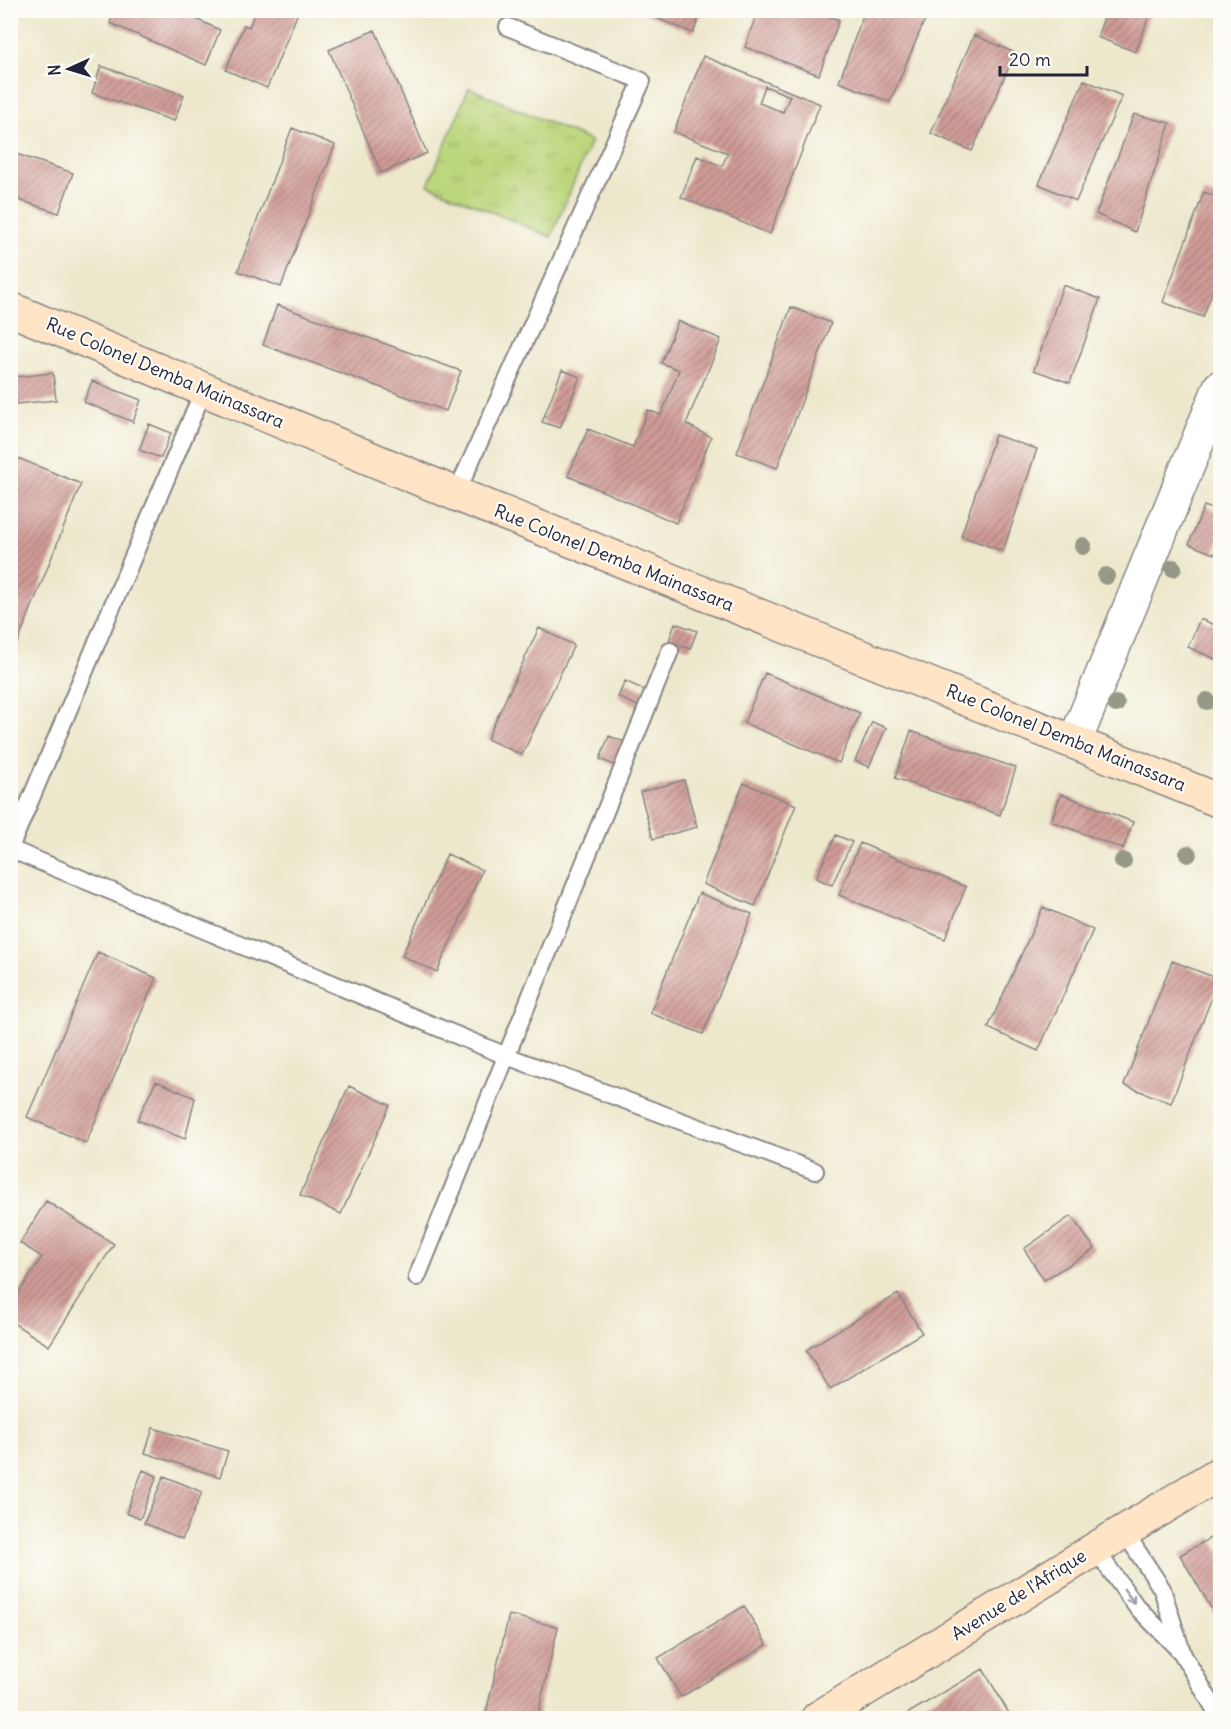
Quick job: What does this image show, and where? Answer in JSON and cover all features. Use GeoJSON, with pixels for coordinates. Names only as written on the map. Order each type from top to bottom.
{"type":"FeatureCollection","features":[{"type":"Feature","properties":{"kind":"street","name":"Rue Colonel Demba Mainassara"},"geometry":{"type":"LineString","coordinates":[[10,309],[456,495],[1221,801]]}},
{"type":"Feature","properties":{"kind":"street"},"geometry":{"type":"LineString","coordinates":[[1075,741],[1219,395]]}},
{"type":"Feature","properties":{"kind":"street","name":"Avenue de l'Afrique"},"geometry":{"type":"LineString","coordinates":[[818,1719],[1221,1473]]}},
{"type":"Feature","properties":{"kind":"lane"},"geometry":{"type":"LineString","coordinates":[[456,495],[642,81],[508,27]]}},
{"type":"Feature","properties":{"kind":"lane"},"geometry":{"type":"LineString","coordinates":[[204,389],[10,849],[504,1055],[815,1171]]}},
{"type":"Feature","properties":{"kind":"lane"},"geometry":{"type":"LineString","coordinates":[[417,1277],[504,1055],[670,651]]}},
{"type":"Feature","properties":{"kind":"lane"},"geometry":{"type":"LineString","coordinates":[[1124,1531],[1162,1589],[1183,1654],[1221,1718]]}},
{"type":"Feature","properties":{"kind":"lane"},"geometry":{"type":"LineString","coordinates":[[1095,1549],[1136,1606],[1183,1654]]}},
{"type":"Feature","properties":{"kind":"green space"},"geometry":{"type":"Polygon","coordinates":[[[469,88],[591,141],[551,237],[428,185],[469,88]]]}},
{"type":"Feature","properties":{"kind":"building"},"geometry":{"type":"Polygon","coordinates":[[[115,10],[176,10],[220,30],[206,65],[110,23],[115,10]]]}},
{"type":"Feature","properties":{"kind":"building"},"geometry":{"type":"Polygon","coordinates":[[[256,10],[299,10],[267,88],[226,70],[244,25],[249,27],[256,10]]]}},
{"type":"Feature","properties":{"kind":"building"},"geometry":{"type":"Polygon","coordinates":[[[637,10],[702,10],[693,33],[637,10]]]}},
{"type":"Feature","properties":{"kind":"building"},"geometry":{"type":"Polygon","coordinates":[[[758,10],[813,10],[839,20],[819,75],[745,47],[758,10]]]}},
{"type":"Feature","properties":{"kind":"building"},"geometry":{"type":"Polygon","coordinates":[[[865,10],[910,10],[926,17],[890,102],[839,82],[865,10]]]}},
{"type":"Feature","properties":{"kind":"building"},"geometry":{"type":"Polygon","coordinates":[[[1107,10],[1151,10],[1136,52],[1097,37],[1107,10]]]}},
{"type":"Feature","properties":{"kind":"building"},"geometry":{"type":"Polygon","coordinates":[[[375,30],[427,153],[381,173],[329,50],[375,30]]]}},
{"type":"Feature","properties":{"kind":"building"},"geometry":{"type":"Polygon","coordinates":[[[974,35],[1015,53],[972,151],[931,133],[974,35]]]}},
{"type":"Feature","properties":{"kind":"building"},"geometry":{"type":"Polygon","coordinates":[[[703,56],[820,104],[770,234],[681,197],[697,156],[722,166],[728,153],[674,132],[703,56]],[[765,86],[759,103],[783,112],[790,96],[765,86]]]}},
{"type":"Feature","properties":{"kind":"building"},"geometry":{"type":"Polygon","coordinates":[[[101,66],[184,95],[174,121],[92,93],[101,66]]]}},
{"type":"Feature","properties":{"kind":"building"},"geometry":{"type":"Polygon","coordinates":[[[1084,80],[1122,96],[1076,201],[1039,184],[1084,80]]]}},
{"type":"Feature","properties":{"kind":"building"},"geometry":{"type":"Polygon","coordinates":[[[1134,114],[1170,123],[1135,232],[1096,214],[1134,114]]]}},
{"type":"Feature","properties":{"kind":"building"},"geometry":{"type":"Polygon","coordinates":[[[292,128],[335,145],[281,287],[238,271],[292,128]]]}},
{"type":"Feature","properties":{"kind":"building"},"geometry":{"type":"Polygon","coordinates":[[[10,152],[73,173],[59,213],[10,197],[10,152]]]}},
{"type":"Feature","properties":{"kind":"building"},"geometry":{"type":"Polygon","coordinates":[[[1204,192],[1220,198],[1220,271],[1203,317],[1163,302],[1204,192]]]}},
{"type":"Feature","properties":{"kind":"building"},"geometry":{"type":"Polygon","coordinates":[[[1063,285],[1100,299],[1070,383],[1034,370],[1063,285]]]}},
{"type":"Feature","properties":{"kind":"building"},"geometry":{"type":"Polygon","coordinates":[[[277,305],[461,371],[446,411],[263,345],[277,305]]]}},
{"type":"Feature","properties":{"kind":"building"},"geometry":{"type":"Polygon","coordinates":[[[791,307],[831,323],[777,468],[737,453],[791,307]]]}},
{"type":"Feature","properties":{"kind":"building"},"geometry":{"type":"Polygon","coordinates":[[[678,321],[721,339],[686,424],[711,437],[676,523],[568,476],[588,429],[633,447],[648,410],[661,415],[679,370],[661,363],[678,321]]]}},
{"type":"Feature","properties":{"kind":"building"},"geometry":{"type":"Polygon","coordinates":[[[562,370],[580,377],[560,428],[542,422],[562,370]]]}},
{"type":"Feature","properties":{"kind":"building"},"geometry":{"type":"Polygon","coordinates":[[[53,373],[56,400],[16,404],[14,377],[53,373]]]}},
{"type":"Feature","properties":{"kind":"building"},"geometry":{"type":"Polygon","coordinates":[[[92,381],[141,400],[133,422],[84,402],[92,381]]]}},
{"type":"Feature","properties":{"kind":"building"},"geometry":{"type":"Polygon","coordinates":[[[149,424],[171,433],[161,458],[139,450],[149,424]]]}},
{"type":"Feature","properties":{"kind":"building"},"geometry":{"type":"Polygon","coordinates":[[[995,435],[1037,449],[1003,551],[961,536],[995,435]]]}},
{"type":"Feature","properties":{"kind":"building"},"geometry":{"type":"Polygon","coordinates":[[[13,456],[81,484],[11,659],[10,462],[13,456]]]}},
{"type":"Feature","properties":{"kind":"building"},"geometry":{"type":"Polygon","coordinates":[[[1204,506],[1220,512],[1220,537],[1214,554],[1189,544],[1204,506]]]}},
{"type":"Feature","properties":{"kind":"building"},"geometry":{"type":"Polygon","coordinates":[[[1200,619],[1220,627],[1220,661],[1188,647],[1200,619]]]}},
{"type":"Feature","properties":{"kind":"building"},"geometry":{"type":"Polygon","coordinates":[[[675,623],[697,631],[690,649],[669,641],[675,623]]]}},
{"type":"Feature","properties":{"kind":"building"},"geometry":{"type":"Polygon","coordinates":[[[539,628],[574,645],[522,755],[487,739],[539,628]]]}},
{"type":"Feature","properties":{"kind":"building"},"geometry":{"type":"Polygon","coordinates":[[[765,673],[860,713],[839,763],[744,723],[765,673]]]}},
{"type":"Feature","properties":{"kind":"building"},"geometry":{"type":"Polygon","coordinates":[[[625,681],[649,692],[642,708],[618,697],[625,681]]]}},
{"type":"Feature","properties":{"kind":"building"},"geometry":{"type":"Polygon","coordinates":[[[872,722],[886,728],[869,767],[855,761],[872,722]]]}},
{"type":"Feature","properties":{"kind":"building"},"geometry":{"type":"Polygon","coordinates":[[[911,731],[1016,768],[1000,815],[895,778],[911,731]]]}},
{"type":"Feature","properties":{"kind":"building"},"geometry":{"type":"Polygon","coordinates":[[[609,736],[627,743],[618,767],[600,759],[609,736]]]}},
{"type":"Feature","properties":{"kind":"building"},"geometry":{"type":"Polygon","coordinates":[[[684,780],[697,827],[653,839],[640,792],[684,780]]]}},
{"type":"Feature","properties":{"kind":"building"},"geometry":{"type":"Polygon","coordinates":[[[744,783],[796,805],[755,906],[703,884],[744,783]]]}},
{"type":"Feature","properties":{"kind":"building"},"geometry":{"type":"Polygon","coordinates":[[[1061,794],[1133,822],[1123,849],[1051,821],[1061,794]]]}},
{"type":"Feature","properties":{"kind":"building"},"geometry":{"type":"Polygon","coordinates":[[[836,835],[852,842],[832,885],[816,878],[836,835]]]}},
{"type":"Feature","properties":{"kind":"building"},"geometry":{"type":"Polygon","coordinates":[[[860,843],[966,887],[945,939],[839,895],[860,843]]]}},
{"type":"Feature","properties":{"kind":"building"},"geometry":{"type":"Polygon","coordinates":[[[447,854],[482,870],[437,972],[402,956],[447,854]]]}},
{"type":"Feature","properties":{"kind":"building"},"geometry":{"type":"Polygon","coordinates":[[[699,893],[752,914],[703,1034],[650,1013],[699,893]]]}},
{"type":"Feature","properties":{"kind":"building"},"geometry":{"type":"Polygon","coordinates":[[[1043,907],[1093,930],[1038,1051],[988,1028],[1043,907]]]}},
{"type":"Feature","properties":{"kind":"building"},"geometry":{"type":"Polygon","coordinates":[[[98,952],[156,978],[86,1143],[27,1117],[98,952]]]}},
{"type":"Feature","properties":{"kind":"building"},"geometry":{"type":"Polygon","coordinates":[[[1172,961],[1219,979],[1171,1103],[1124,1085],[1172,961]]]}},
{"type":"Feature","properties":{"kind":"building"},"geometry":{"type":"Polygon","coordinates":[[[156,1081],[195,1098],[185,1139],[137,1120],[156,1081]]]}},
{"type":"Feature","properties":{"kind":"building"},"geometry":{"type":"Polygon","coordinates":[[[349,1086],[390,1105],[341,1214],[300,1195],[349,1086]]]}},
{"type":"Feature","properties":{"kind":"building"},"geometry":{"type":"Polygon","coordinates":[[[46,1201],[114,1244],[49,1346],[10,1321],[10,1307],[42,1257],[20,1243],[46,1201]]]}},
{"type":"Feature","properties":{"kind":"building"},"geometry":{"type":"Polygon","coordinates":[[[1071,1216],[1095,1249],[1044,1280],[1024,1249],[1071,1216]]]}},
{"type":"Feature","properties":{"kind":"building"},"geometry":{"type":"Polygon","coordinates":[[[898,1294],[922,1333],[830,1389],[806,1350],[898,1294]]]}},
{"type":"Feature","properties":{"kind":"building"},"geometry":{"type":"Polygon","coordinates":[[[153,1428],[228,1451],[220,1477],[145,1453],[153,1428]]]}},
{"type":"Feature","properties":{"kind":"building"},"geometry":{"type":"Polygon","coordinates":[[[143,1470],[157,1476],[140,1519],[126,1513],[143,1470]]]}},
{"type":"Feature","properties":{"kind":"building"},"geometry":{"type":"Polygon","coordinates":[[[164,1476],[202,1492],[182,1539],[144,1523],[164,1476]]]}},
{"type":"Feature","properties":{"kind":"building"},"geometry":{"type":"Polygon","coordinates":[[[1212,1537],[1220,1552],[1220,1616],[1217,1618],[1180,1555],[1212,1537]]]}},
{"type":"Feature","properties":{"kind":"building"},"geometry":{"type":"Polygon","coordinates":[[[744,1606],[767,1645],[681,1697],[658,1658],[744,1606]]]}},
{"type":"Feature","properties":{"kind":"building"},"geometry":{"type":"Polygon","coordinates":[[[509,1615],[558,1627],[537,1718],[485,1717],[509,1615]]]}},
{"type":"Feature","properties":{"kind":"building"},"geometry":{"type":"Polygon","coordinates":[[[983,1669],[1010,1715],[1005,1718],[900,1718],[983,1669]]]}}]}
